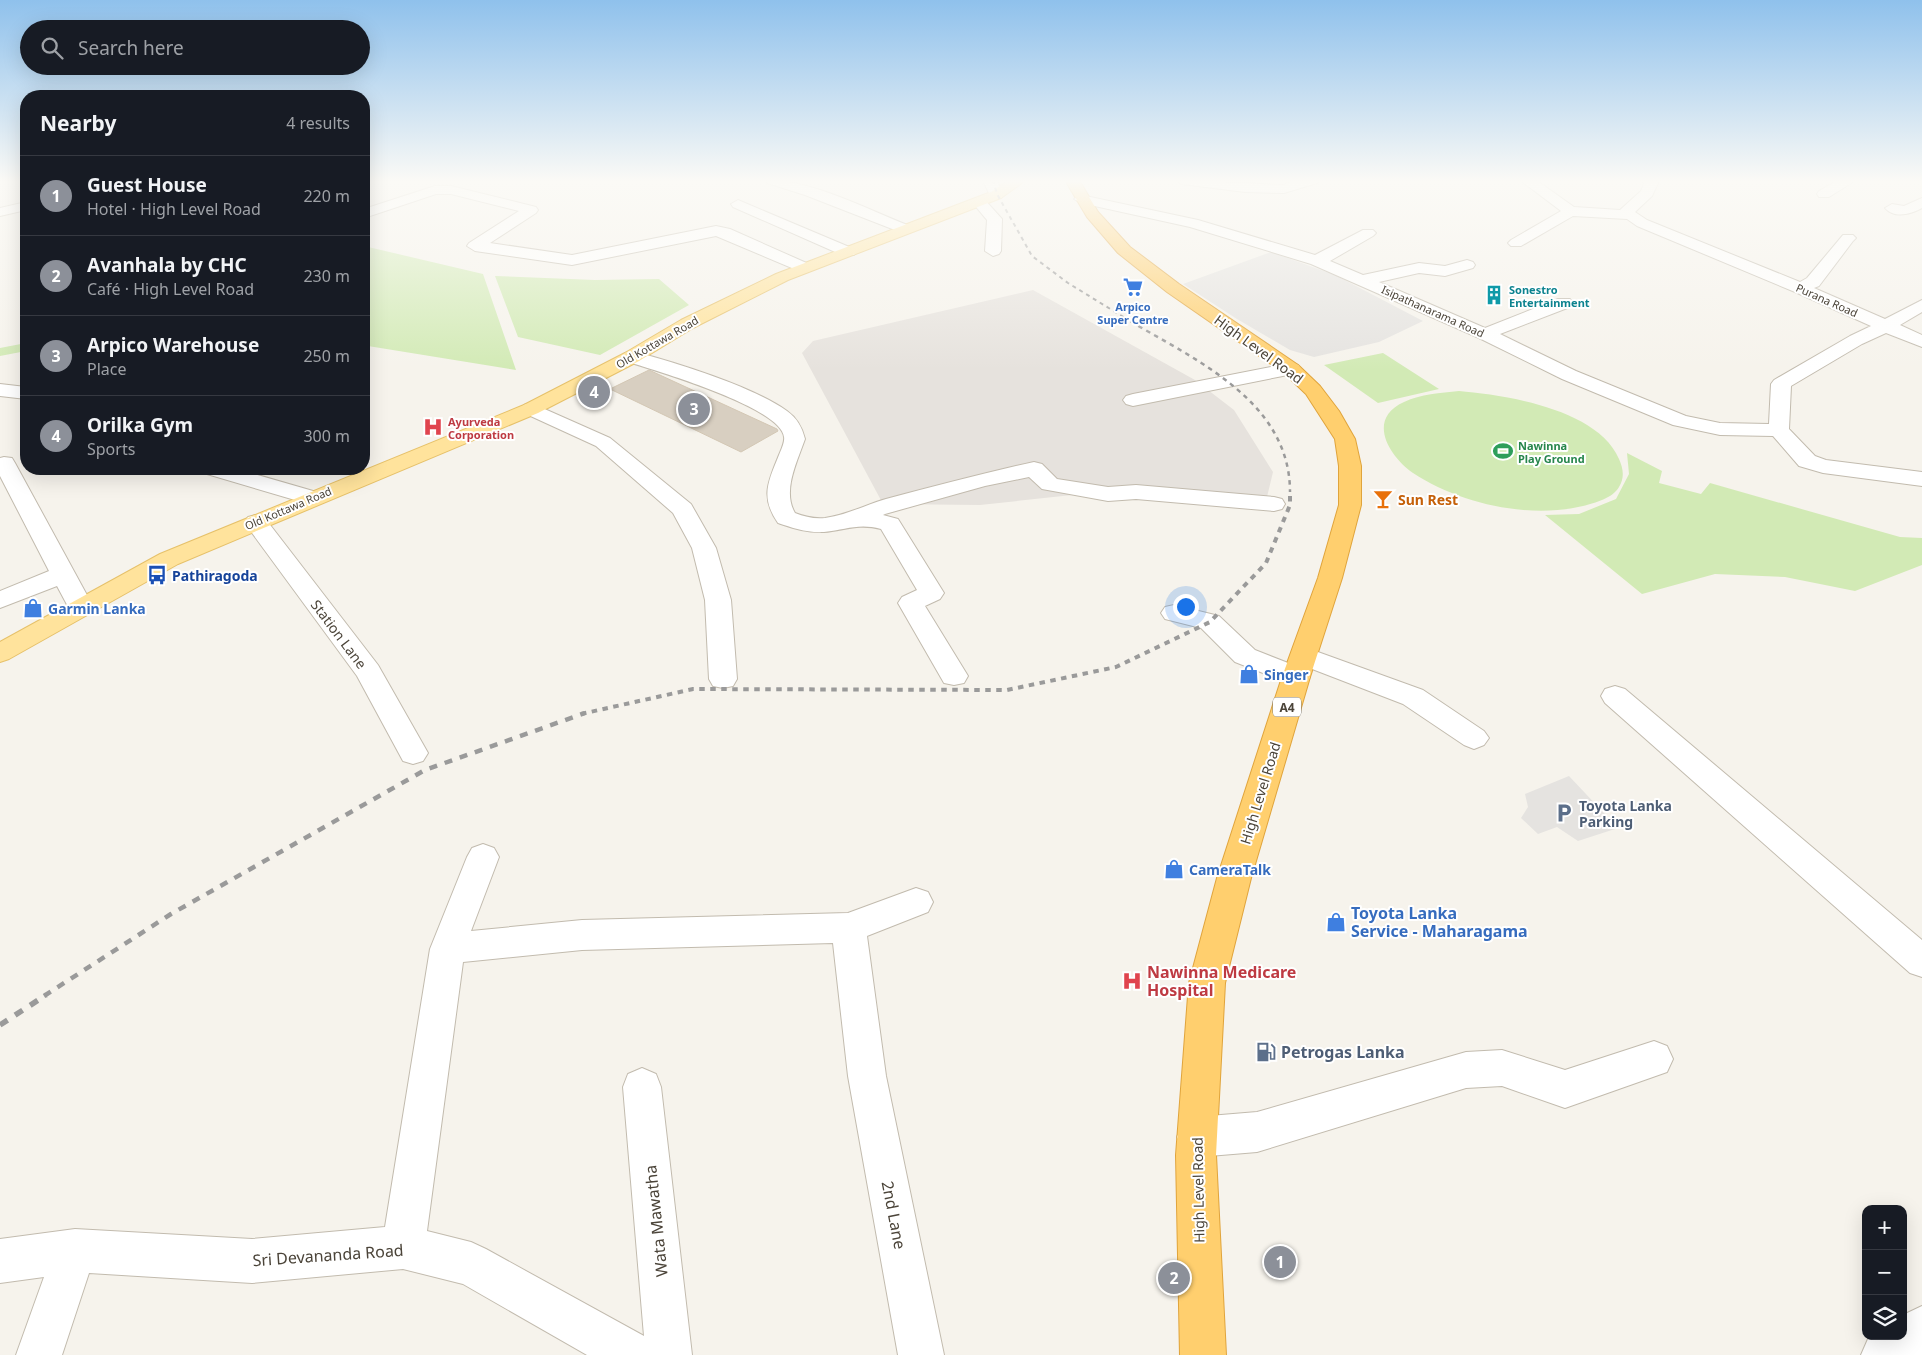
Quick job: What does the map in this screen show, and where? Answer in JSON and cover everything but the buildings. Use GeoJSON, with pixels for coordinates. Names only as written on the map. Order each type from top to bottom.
{"type":"FeatureCollection","features":[{"type":"Feature","properties":{"kind":"highway","name":"High Level Road"},"geometry":{"type":"LineString","coordinates":[[1118,243],[1173,288],[1291,369],[1313,390],[1338,425],[1345,439],[1350,466],[1350,505],[1330,578],[1234,878],[1207,983],[1196,1155],[1203,1355]]}},
{"type":"Feature","properties":{"kind":"main road","name":"Old Kottawa Road"},"geometry":{"type":"LineString","coordinates":[[370,474],[531,409],[632,357],[686,324],[805,268],[870,243]]}},
{"type":"Feature","properties":{"kind":"main road","name":"Old Kottawa Road"},"geometry":{"type":"LineString","coordinates":[[0,653],[169,559],[369,475]]}},
{"type":"Feature","properties":{"kind":"street"},"geometry":{"type":"LineString","coordinates":[[479,243],[475,246],[572,260],[652,243]]}},
{"type":"Feature","properties":{"kind":"street"},"geometry":{"type":"LineString","coordinates":[[750,243],[805,268]]}},
{"type":"Feature","properties":{"kind":"street"},"geometry":{"type":"LineString","coordinates":[[828,243],[848,252]]}},
{"type":"Feature","properties":{"kind":"street"},"geometry":{"type":"LineString","coordinates":[[993,251],[994,243]]}},
{"type":"Feature","properties":{"kind":"street","name":"Isipathanarama Road"},"geometry":{"type":"LineString","coordinates":[[1257,243],[1317,261],[1363,280],[1485,334],[1568,375],[1680,421],[1720,429],[1779,430]]}},
{"type":"Feature","properties":{"kind":"street"},"geometry":{"type":"LineString","coordinates":[[1317,261],[1349,243]]}},
{"type":"Feature","properties":{"kind":"street","name":"Purana Road"},"geometry":{"type":"LineString","coordinates":[[1691,243],[1801,288],[1886,326]]}},
{"type":"Feature","properties":{"kind":"street"},"geometry":{"type":"LineString","coordinates":[[1801,288],[1813,282],[1844,243]]}},
{"type":"Feature","properties":{"kind":"street"},"geometry":{"type":"LineString","coordinates":[[1363,280],[1419,268],[1445,271],[1467,265]]}},
{"type":"Feature","properties":{"kind":"street"},"geometry":{"type":"LineString","coordinates":[[1485,334],[1564,303]]}},
{"type":"Feature","properties":{"kind":"street"},"geometry":{"type":"LineString","coordinates":[[1886,326],[1922,305]]}},
{"type":"Feature","properties":{"kind":"street"},"geometry":{"type":"LineString","coordinates":[[1886,326],[1922,342]]}},
{"type":"Feature","properties":{"kind":"street","name":"Purana Road"},"geometry":{"type":"LineString","coordinates":[[1779,430],[1781,384],[1856,340],[1886,326]]}},
{"type":"Feature","properties":{"kind":"street"},"geometry":{"type":"LineString","coordinates":[[632,357],[678,371],[734,392],[774,412],[790,423],[795,439],[780,480],[778,504],[786,518],[804,524],[823,525],[862,517],[876,509],[981,480],[1034,469],[1050,484],[1108,494],[1136,492],[1274,504]]}},
{"type":"Feature","properties":{"kind":"street"},"geometry":{"type":"LineString","coordinates":[[1133,400],[1291,369]]}},
{"type":"Feature","properties":{"kind":"street"},"geometry":{"type":"LineString","coordinates":[[0,390],[20,392]]}},
{"type":"Feature","properties":{"kind":"street"},"geometry":{"type":"LineString","coordinates":[[531,409],[603,442],[683,508],[704,548],[718,600],[723,679]]}},
{"type":"Feature","properties":{"kind":"street"},"geometry":{"type":"LineString","coordinates":[[1779,430],[1807,460],[1823,466],[1922,479]]}},
{"type":"Feature","properties":{"kind":"street"},"geometry":{"type":"LineString","coordinates":[[4,463],[81,608]]}},
{"type":"Feature","properties":{"kind":"street"},"geometry":{"type":"LineString","coordinates":[[235,475],[312,498]]}},
{"type":"Feature","properties":{"kind":"street"},"geometry":{"type":"LineString","coordinates":[[862,517],[890,524],[931,593],[911,603],[954,676]]}},
{"type":"Feature","properties":{"kind":"street","name":"Station Lane"},"geometry":{"type":"LineString","coordinates":[[256,522],[368,672],[412,753]]}},
{"type":"Feature","properties":{"kind":"street"},"geometry":{"type":"LineString","coordinates":[[0,600],[64,574]]}},
{"type":"Feature","properties":{"kind":"street"},"geometry":{"type":"LineString","coordinates":[[1174,613],[1210,622],[1245,656],[1300,667],[1414,697],[1474,738]]}},
{"type":"Feature","properties":{"kind":"street"},"geometry":{"type":"LineString","coordinates":[[1615,696],[1922,962]]}},
{"type":"Feature","properties":{"kind":"street"},"geometry":{"type":"LineString","coordinates":[[403,1247],[447,949],[483,857]]}},
{"type":"Feature","properties":{"kind":"street"},"geometry":{"type":"LineString","coordinates":[[447,949],[582,935],[849,928],[916,902]]}},
{"type":"Feature","properties":{"kind":"street","name":"2nd Lane"},"geometry":{"type":"LineString","coordinates":[[849,928],[867,1076],[921,1355]]}},
{"type":"Feature","properties":{"kind":"street"},"geometry":{"type":"LineString","coordinates":[[1197,1137],[1257,1132],[1466,1070],[1502,1068],[1565,1089],[1654,1059]]}},
{"type":"Feature","properties":{"kind":"street","name":"Wata Mawatha"},"geometry":{"type":"LineString","coordinates":[[642,1087],[668,1355]]}},
{"type":"Feature","properties":{"kind":"street","name":"Sri Devananda Road"},"geometry":{"type":"LineString","coordinates":[[0,1261],[75,1251],[252,1261],[403,1247],[471,1264],[632,1355]]}},
{"type":"Feature","properties":{"kind":"street"},"geometry":{"type":"LineString","coordinates":[[40,1355],[75,1251]]}},
{"type":"Feature","properties":{"kind":"street"},"geometry":{"type":"LineString","coordinates":[[1884,1355],[1922,1329]]}},
{"type":"Feature","properties":{"kind":"shaded area"},"geometry":{"type":"Polygon","coordinates":[[[1271,252],[1335,275],[1423,321],[1379,342],[1314,357],[1290,350],[1183,284],[1271,252]]]}},
{"type":"Feature","properties":{"kind":"shaded area"},"geometry":{"type":"Polygon","coordinates":[[[1033,290],[1195,380],[1234,410],[1273,472],[1266,501],[1119,490],[980,505],[883,504],[802,353],[813,341],[1033,290]]]}},
{"type":"Feature","properties":{"kind":"shaded area","name":"Toyota Lanka Parking"},"geometry":{"type":"Polygon","coordinates":[[[1569,776],[1618,828],[1578,841],[1557,827],[1538,834],[1521,818],[1528,807],[1525,794],[1569,776]]]}},
{"type":"Feature","properties":{"kind":"green space"},"geometry":{"type":"Polygon","coordinates":[[[370,247],[483,274],[516,370],[370,346],[370,247]]]}},
{"type":"Feature","properties":{"kind":"green space"},"geometry":{"type":"Polygon","coordinates":[[[495,276],[595,280],[659,279],[689,305],[600,355],[518,337],[495,276]]]}},
{"type":"Feature","properties":{"kind":"green space"},"geometry":{"type":"Polygon","coordinates":[[[20,344],[20,352],[0,356],[0,348],[20,344]]]}},
{"type":"Feature","properties":{"kind":"green space"},"geometry":{"type":"Polygon","coordinates":[[[1383,353],[1439,389],[1378,403],[1324,365],[1383,353]]]}},
{"type":"Feature","properties":{"kind":"green space","name":"Nawinna Play Ground"},"geometry":{"type":"Polygon","coordinates":[[[1459,391],[1525,401],[1572,417],[1592,428],[1608,442],[1619,459],[1623,473],[1619,487],[1613,494],[1598,502],[1562,510],[1540,511],[1495,506],[1473,500],[1432,484],[1413,473],[1396,457],[1385,438],[1384,427],[1386,418],[1392,409],[1410,399],[1431,394],[1459,391]]]}},
{"type":"Feature","properties":{"kind":"green space"},"geometry":{"type":"Polygon","coordinates":[[[1627,453],[1662,471],[1659,483],[1701,494],[1710,483],[1900,537],[1922,538],[1922,565],[1855,591],[1785,577],[1715,574],[1642,594],[1545,515],[1579,514],[1616,499],[1629,474],[1627,453]]]}},
{"type":"Feature","properties":{"kind":"railway"},"geometry":{"type":"LineString","coordinates":[[1025,243],[1032,256],[1068,283],[1125,318]]}},
{"type":"Feature","properties":{"kind":"railway"},"geometry":{"type":"LineString","coordinates":[[1123,317],[1206,366],[1232,385],[1255,407],[1273,431],[1286,459],[1290,492]]}},
{"type":"Feature","properties":{"kind":"railway"},"geometry":{"type":"LineString","coordinates":[[584,713],[693,689],[1007,690],[1116,667],[1210,622],[1266,563],[1290,505],[1290,492]]}},
{"type":"Feature","properties":{"kind":"railway"},"geometry":{"type":"LineString","coordinates":[[44,996],[171,914],[425,770],[584,713]]}},
{"type":"Feature","properties":{"kind":"railway"},"geometry":{"type":"LineString","coordinates":[[0,1025],[46,995]]}},
{"type":"Feature","properties":{"kind":"place","name":"Arpico Super Centre"},"geometry":{"type":"Point","coordinates":[1133,287]}},
{"type":"Feature","properties":{"kind":"place","name":"Sonestro Entertainment"},"geometry":{"type":"Point","coordinates":[1494,295]}},
{"type":"Feature","properties":{"kind":"place","name":"Orilka Gym"},"geometry":{"type":"Point","coordinates":[594,392]}},
{"type":"Feature","properties":{"kind":"place","name":"Arpico Warehouse"},"geometry":{"type":"Point","coordinates":[694,409]}},
{"type":"Feature","properties":{"kind":"place","name":"Ayurveda Corporation"},"geometry":{"type":"Point","coordinates":[433,427]}},
{"type":"Feature","properties":{"kind":"place","name":"Nawinna Play Ground"},"geometry":{"type":"Point","coordinates":[1503,451]}},
{"type":"Feature","properties":{"kind":"place","name":"Sun Rest"},"geometry":{"type":"Point","coordinates":[1383,499]}},
{"type":"Feature","properties":{"kind":"place","name":"Pathiragoda"},"geometry":{"type":"Point","coordinates":[157,575]}},
{"type":"Feature","properties":{"kind":"place","name":"Garmin Lanka"},"geometry":{"type":"Point","coordinates":[33,608]}},
{"type":"Feature","properties":{"kind":"place","name":"Singer"},"geometry":{"type":"Point","coordinates":[1249,674]}},
{"type":"Feature","properties":{"kind":"place","name":"Toyota Lanka Parking"},"geometry":{"type":"Point","coordinates":[1564,813]}},
{"type":"Feature","properties":{"kind":"place","name":"CameraTalk"},"geometry":{"type":"Point","coordinates":[1174,869]}},
{"type":"Feature","properties":{"kind":"place","name":"Toyota Lanka Service - Maharagama"},"geometry":{"type":"Point","coordinates":[1336,922]}},
{"type":"Feature","properties":{"kind":"place","name":"Nawinna Medicare Hospital"},"geometry":{"type":"Point","coordinates":[1132,981]}},
{"type":"Feature","properties":{"kind":"place","name":"Petrogas Lanka"},"geometry":{"type":"Point","coordinates":[1266,1052]}},
{"type":"Feature","properties":{"kind":"place","name":"Guest House"},"geometry":{"type":"Point","coordinates":[1280,1262]}},
{"type":"Feature","properties":{"kind":"place","name":"Avanhala by CHC"},"geometry":{"type":"Point","coordinates":[1174,1278]}}]}
